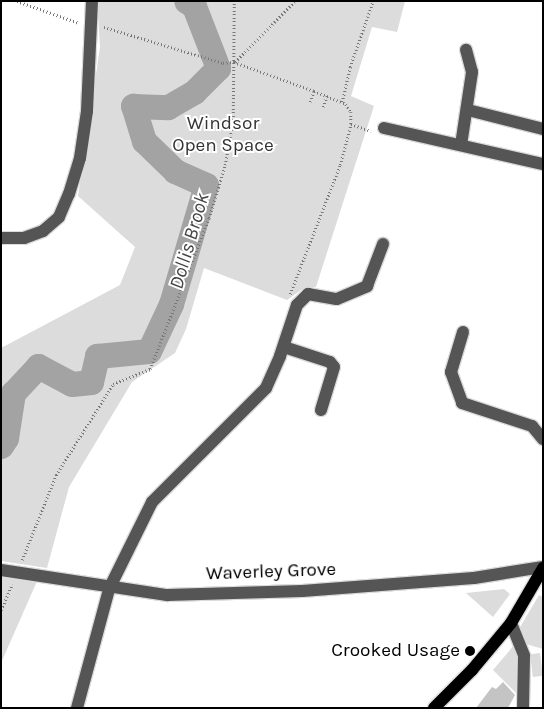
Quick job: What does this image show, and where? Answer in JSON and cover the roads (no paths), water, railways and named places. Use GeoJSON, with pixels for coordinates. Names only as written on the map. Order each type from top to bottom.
{"type":"FeatureCollection","features":[{"type":"Feature","properties":{"kind":"main road"},"geometry":{"type":"LineString","coordinates":[[434,708],[472,670],[511,623],[539,582],[543,568]]}},
{"type":"Feature","properties":{"kind":"street"},"geometry":{"type":"LineString","coordinates":[[1,238],[24,238],[43,231],[59,217],[69,194],[80,158],[87,111],[94,24],[92,1]]}},
{"type":"Feature","properties":{"kind":"street"},"geometry":{"type":"LineString","coordinates":[[461,145],[468,110],[472,72],[466,50]]}},
{"type":"Feature","properties":{"kind":"street"},"geometry":{"type":"LineString","coordinates":[[468,110],[543,130]]}},
{"type":"Feature","properties":{"kind":"street"},"geometry":{"type":"LineString","coordinates":[[384,128],[543,164]]}},
{"type":"Feature","properties":{"kind":"street"},"geometry":{"type":"LineString","coordinates":[[77,708],[109,589],[152,502],[266,388],[284,347],[295,309],[308,294],[337,299],[367,286],[383,244]]}},
{"type":"Feature","properties":{"kind":"street"},"geometry":{"type":"LineString","coordinates":[[464,332],[451,372],[462,403],[532,426],[543,439]]}},
{"type":"Feature","properties":{"kind":"street"},"geometry":{"type":"LineString","coordinates":[[284,347],[330,362],[334,367],[321,410]]}},
{"type":"Feature","properties":{"kind":"street","name":"Waverley Grove"},"geometry":{"type":"LineString","coordinates":[[8,571],[109,589],[167,595],[302,591],[474,578],[543,568]]}},
{"type":"Feature","properties":{"kind":"street"},"geometry":{"type":"LineString","coordinates":[[511,623],[524,656],[523,708]]}},
{"type":"Feature","properties":{"kind":"waterway","name":"Dollis Brook"},"geometry":{"type":"LineString","coordinates":[[1,446],[6,438],[13,393],[38,366],[72,384],[91,382],[97,356],[149,351],[171,304],[206,185],[175,171],[144,141],[133,106],[168,107],[194,92],[218,68],[194,6],[186,1]]}},
{"type":"Feature","properties":{"kind":"place","name":"Crooked Usage"},"geometry":{"type":"Point","coordinates":[470,651]}},
{"type":"Feature","properties":{"kind":"park label","name":"Windsor Open Space"},"geometry":{"type":"Point","coordinates":[223,135]}}]}
